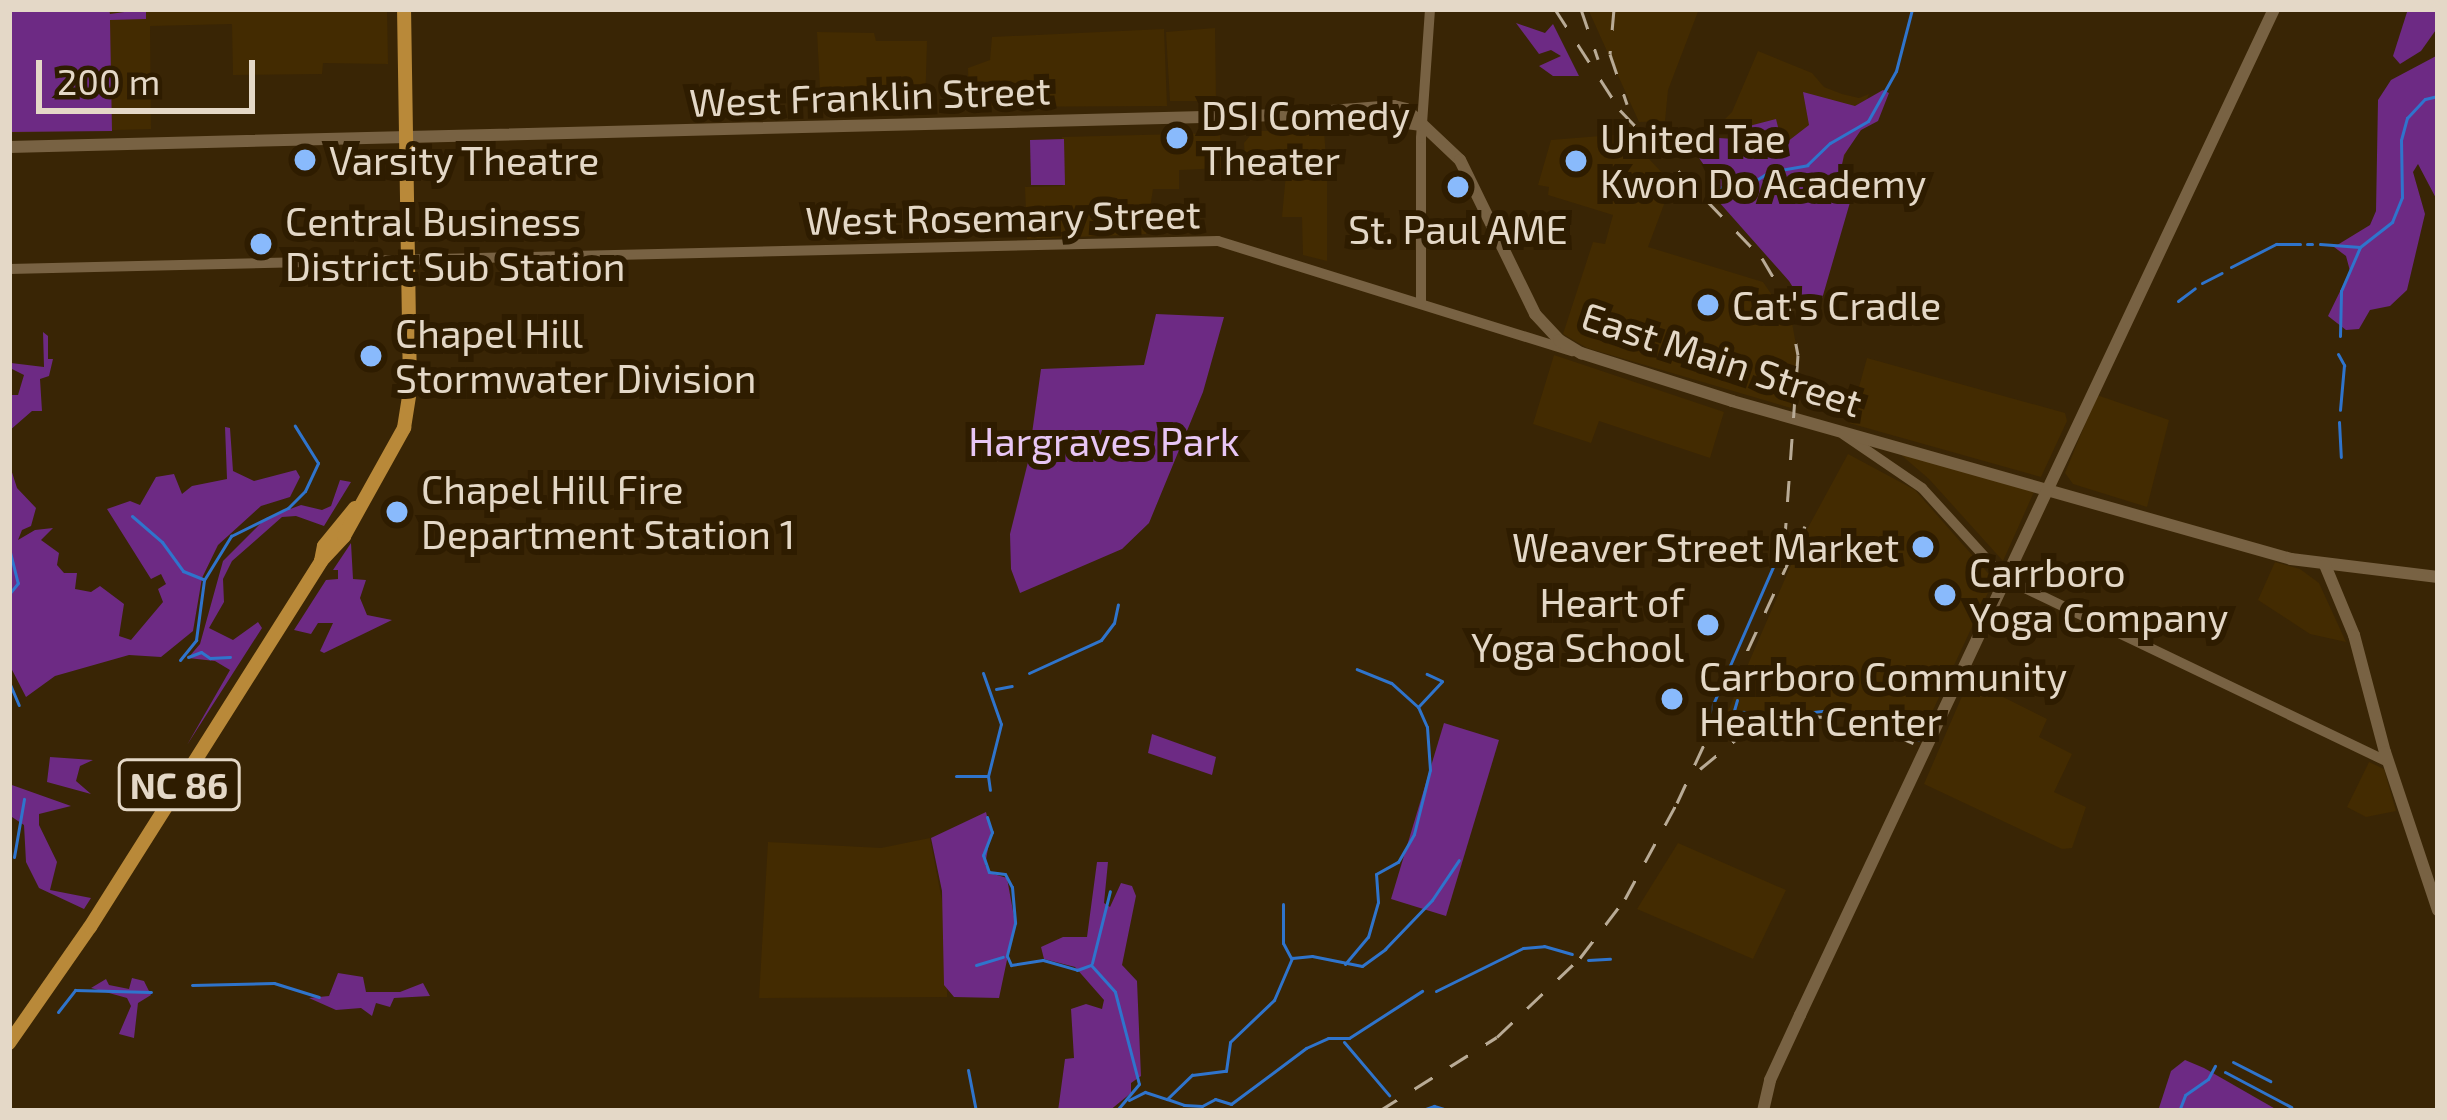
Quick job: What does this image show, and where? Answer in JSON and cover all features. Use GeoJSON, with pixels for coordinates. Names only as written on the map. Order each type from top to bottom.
{"type":"FeatureCollection","features":[{"type":"Feature","properties":{"kind":"main road","name":"NC 86"},"geometry":{"type":"LineString","coordinates":[[321,561],[328,539],[355,508],[407,419],[404,9]]}},
{"type":"Feature","properties":{"kind":"main road"},"geometry":{"type":"LineString","coordinates":[[1763,1111],[1778,1064],[2045,487],[2274,9]]}},
{"type":"Feature","properties":{"kind":"main road","name":"West Franklin Street"},"geometry":{"type":"LineString","coordinates":[[9,147],[1334,113],[1422,125]]}},
{"type":"Feature","properties":{"kind":"main road","name":"East Main Street"},"geometry":{"type":"LineString","coordinates":[[1422,125],[1470,176],[1535,314],[1564,345],[1581,353],[1840,431],[2325,565],[2438,577]]}},
{"type":"Feature","properties":{"kind":"main road","name":"NC 86"},"geometry":{"type":"LineString","coordinates":[[9,1043],[70,958],[321,561],[348,530],[355,508]]}},
{"type":"Feature","properties":{"kind":"main road"},"geometry":{"type":"LineString","coordinates":[[2325,565],[2354,635],[2388,761],[2438,910]]}},
{"type":"Feature","properties":{"kind":"street"},"geometry":{"type":"LineString","coordinates":[[1421,304],[1422,125],[1430,9]]}},
{"type":"Feature","properties":{"kind":"street","name":"West Rosemary Street"},"geometry":{"type":"LineString","coordinates":[[9,269],[1218,241],[1581,353]]}},
{"type":"Feature","properties":{"kind":"street"},"geometry":{"type":"LineString","coordinates":[[1840,431],[1922,488],[2004,578],[2388,761]]}},
{"type":"Feature","properties":{"kind":"street"},"geometry":{"type":"LineString","coordinates":[[2351,744],[2369,739],[2378,725]]}},
{"type":"Feature","properties":{"kind":"shaded area"},"geometry":{"type":"Polygon","coordinates":[[[9,9],[387,9],[388,64],[323,63],[322,74],[233,75],[232,24],[150,26],[151,129],[9,133],[9,9]]]}},
{"type":"Feature","properties":{"kind":"shaded area"},"geometry":{"type":"Polygon","coordinates":[[[1588,9],[1699,9],[1668,90],[1665,121],[1639,122],[1588,9]]]}},
{"type":"Feature","properties":{"kind":"shaded area"},"geometry":{"type":"Polygon","coordinates":[[[1215,28],[1216,101],[1170,101],[1166,32],[1215,28]]]}},
{"type":"Feature","properties":{"kind":"shaded area"},"geometry":{"type":"Polygon","coordinates":[[[1164,29],[1167,106],[969,107],[968,68],[990,60],[992,37],[1164,29]]]}},
{"type":"Feature","properties":{"kind":"shaded area"},"geometry":{"type":"Polygon","coordinates":[[[817,32],[874,33],[876,41],[927,41],[925,110],[828,114],[821,108],[817,32]]]}},
{"type":"Feature","properties":{"kind":"shaded area"},"geometry":{"type":"Polygon","coordinates":[[[1758,51],[1812,73],[1824,87],[1842,94],[1859,98],[1869,94],[1833,187],[1720,124],[1732,112],[1758,51]]]}},
{"type":"Feature","properties":{"kind":"shaded area"},"geometry":{"type":"Polygon","coordinates":[[[1324,130],[1327,261],[1303,255],[1302,217],[1282,217],[1287,163],[1245,161],[1244,143],[1254,131],[1324,130]]]}},
{"type":"Feature","properties":{"kind":"shaded area"},"geometry":{"type":"Polygon","coordinates":[[[1220,133],[1222,168],[1179,170],[1179,189],[1153,189],[1146,234],[1027,239],[1025,187],[1063,186],[1062,137],[1220,133]]]}},
{"type":"Feature","properties":{"kind":"shaded area"},"geometry":{"type":"Polygon","coordinates":[[[1625,134],[1672,183],[1648,247],[1763,282],[1776,301],[1788,302],[1798,355],[1791,408],[1587,348],[1563,334],[1593,242],[1605,244],[1613,215],[1548,195],[1549,187],[1538,185],[1551,140],[1625,134]]]}},
{"type":"Feature","properties":{"kind":"shaded area"},"geometry":{"type":"Polygon","coordinates":[[[1554,355],[1724,412],[1710,458],[1599,421],[1591,443],[1533,424],[1554,355]]]}},
{"type":"Feature","properties":{"kind":"shaded area"},"geometry":{"type":"Polygon","coordinates":[[[1867,358],[2065,413],[2067,421],[2041,477],[1849,423],[1867,358]]]}},
{"type":"Feature","properties":{"kind":"shaded area"},"geometry":{"type":"Polygon","coordinates":[[[2097,395],[2169,420],[2147,507],[2073,484],[2065,473],[2097,395]]]}},
{"type":"Feature","properties":{"kind":"shaded area"},"geometry":{"type":"Polygon","coordinates":[[[1848,454],[1915,490],[1994,580],[1919,740],[1870,718],[1820,711],[1772,718],[1725,740],[1717,736],[1804,535],[1848,454]]]}},
{"type":"Feature","properties":{"kind":"shaded area"},"geometry":{"type":"Polygon","coordinates":[[[1900,454],[2034,492],[2003,561],[1929,479],[1900,454]]]}},
{"type":"Feature","properties":{"kind":"shaded area"},"geometry":{"type":"Polygon","coordinates":[[[2275,562],[2300,569],[2319,583],[2346,642],[2310,634],[2258,600],[2275,562]]]}},
{"type":"Feature","properties":{"kind":"shaded area"},"geometry":{"type":"Polygon","coordinates":[[[1969,680],[2047,719],[2039,737],[2072,754],[2054,792],[2086,807],[2072,848],[2062,849],[1924,784],[1969,680]]]}},
{"type":"Feature","properties":{"kind":"shaded area"},"geometry":{"type":"Polygon","coordinates":[[[2369,762],[2384,769],[2396,811],[2366,817],[2347,807],[2369,762]]]}},
{"type":"Feature","properties":{"kind":"shaded area"},"geometry":{"type":"Polygon","coordinates":[[[930,838],[948,932],[947,997],[759,998],[768,842],[881,848],[930,838]]]}},
{"type":"Feature","properties":{"kind":"shaded area"},"geometry":{"type":"Polygon","coordinates":[[[1678,843],[1786,890],[1753,959],[1637,909],[1678,843]]]}},
{"type":"Feature","properties":{"kind":"green space"},"geometry":{"type":"Polygon","coordinates":[[[9,9],[109,9],[110,14],[146,9],[146,19],[110,20],[112,131],[9,132],[9,9]]]}},
{"type":"Feature","properties":{"kind":"green space"},"geometry":{"type":"Polygon","coordinates":[[[2408,9],[2438,9],[2438,27],[2421,51],[2400,64],[2393,56],[2408,9]]]}},
{"type":"Feature","properties":{"kind":"green space"},"geometry":{"type":"Polygon","coordinates":[[[1516,23],[1545,33],[1553,24],[1579,76],[1553,76],[1539,66],[1561,56],[1551,50],[1539,54],[1516,23]]]}},
{"type":"Feature","properties":{"kind":"green space"},"geometry":{"type":"Polygon","coordinates":[[[2438,55],[2438,202],[2418,164],[2413,172],[2425,214],[2407,290],[2390,306],[2370,310],[2359,329],[2346,330],[2328,316],[2350,271],[2346,256],[2334,247],[2370,225],[2376,211],[2378,100],[2391,80],[2438,55]]]}},
{"type":"Feature","properties":{"kind":"green space"},"geometry":{"type":"Polygon","coordinates":[[[1883,90],[1889,93],[1878,121],[1861,130],[1844,155],[1840,174],[1853,192],[1815,323],[1789,281],[1711,193],[1713,178],[1699,158],[1670,135],[1751,140],[1749,126],[1776,119],[1780,135],[1756,142],[1787,142],[1809,125],[1803,92],[1855,106],[1883,90]]]}},
{"type":"Feature","properties":{"kind":"green space"},"geometry":{"type":"Polygon","coordinates":[[[1064,139],[1065,185],[1031,185],[1030,140],[1064,139]]]}},
{"type":"Feature","properties":{"kind":"green space","name":"Hargraves Park"},"geometry":{"type":"Polygon","coordinates":[[[1156,314],[1224,317],[1203,392],[1149,523],[1122,549],[1020,593],[1011,569],[1010,534],[1028,462],[1041,369],[1144,365],[1156,314]]]}},
{"type":"Feature","properties":{"kind":"green space"},"geometry":{"type":"Polygon","coordinates":[[[43,332],[48,336],[48,359],[53,359],[49,376],[40,379],[42,411],[32,411],[9,431],[9,395],[18,395],[24,375],[10,368],[11,363],[44,367],[43,332]]]}},
{"type":"Feature","properties":{"kind":"green space"},"geometry":{"type":"Polygon","coordinates":[[[225,427],[230,428],[233,471],[254,481],[296,470],[300,477],[290,497],[261,506],[218,545],[202,578],[193,631],[161,657],[129,655],[55,676],[26,697],[9,664],[9,463],[17,488],[36,508],[31,526],[22,530],[18,540],[35,530],[53,528],[41,540],[59,553],[57,565],[64,573],[77,573],[75,589],[91,592],[100,586],[124,604],[119,636],[131,640],[163,602],[158,589],[166,584],[161,574],[151,579],[107,509],[130,501],[140,505],[156,477],[174,474],[182,494],[192,486],[227,479],[225,427]]]}},
{"type":"Feature","properties":{"kind":"green space"},"geometry":{"type":"Polygon","coordinates":[[[340,480],[351,482],[324,526],[296,516],[282,517],[232,561],[223,579],[224,602],[209,628],[233,640],[258,622],[262,628],[187,745],[230,670],[215,661],[188,658],[200,644],[223,561],[266,518],[301,505],[322,510],[331,506],[340,480]]]}},
{"type":"Feature","properties":{"kind":"green space"},"geometry":{"type":"Polygon","coordinates":[[[351,543],[353,579],[366,580],[360,598],[367,615],[392,620],[324,653],[320,651],[333,623],[318,623],[311,634],[294,630],[326,580],[338,579],[338,570],[333,570],[351,543]]]}},
{"type":"Feature","properties":{"kind":"green space"},"geometry":{"type":"Polygon","coordinates":[[[1444,723],[1499,740],[1446,916],[1391,899],[1444,723]]]}},
{"type":"Feature","properties":{"kind":"green space"},"geometry":{"type":"Polygon","coordinates":[[[1152,734],[1216,757],[1212,775],[1148,753],[1152,734]]]}},
{"type":"Feature","properties":{"kind":"green space"},"geometry":{"type":"Polygon","coordinates":[[[50,757],[93,760],[80,766],[76,781],[91,794],[47,782],[50,757]]]}},
{"type":"Feature","properties":{"kind":"green space"},"geometry":{"type":"Polygon","coordinates":[[[9,784],[71,806],[39,814],[39,825],[57,862],[50,890],[91,898],[84,909],[39,888],[26,862],[24,825],[9,815],[9,784]]]}},
{"type":"Feature","properties":{"kind":"green space"},"geometry":{"type":"Polygon","coordinates":[[[986,812],[991,832],[985,865],[990,873],[1007,878],[1015,922],[999,998],[954,997],[944,985],[942,891],[931,838],[986,812]]]}},
{"type":"Feature","properties":{"kind":"green space"},"geometry":{"type":"Polygon","coordinates":[[[1097,862],[1108,862],[1104,903],[1110,907],[1121,883],[1132,886],[1136,896],[1122,965],[1137,981],[1141,1076],[1131,1083],[1131,1093],[1109,1111],[1058,1111],[1065,1059],[1074,1058],[1071,1009],[1086,1004],[1102,1009],[1104,1000],[1075,967],[1044,959],[1041,947],[1063,937],[1087,937],[1097,862]]]}},
{"type":"Feature","properties":{"kind":"green space"},"geometry":{"type":"Polygon","coordinates":[[[338,973],[363,977],[366,992],[400,992],[423,983],[430,996],[394,998],[390,1007],[376,1003],[372,1016],[361,1008],[336,1010],[309,998],[329,996],[338,973]]]}},
{"type":"Feature","properties":{"kind":"green space"},"geometry":{"type":"Polygon","coordinates":[[[132,978],[144,981],[151,995],[138,1003],[134,1038],[119,1034],[131,1006],[127,998],[91,988],[106,979],[109,985],[129,989],[132,978]]]}},
{"type":"Feature","properties":{"kind":"green space"},"geometry":{"type":"Polygon","coordinates":[[[2185,1060],[2279,1111],[2158,1111],[2171,1071],[2185,1060]]]}},
{"type":"Feature","properties":{"kind":"waterway"},"geometry":{"type":"LineString","coordinates":[[1717,197],[1722,187],[1734,194],[1769,172],[1807,165],[1830,143],[1868,121],[1896,71],[1912,9]]}},
{"type":"Feature","properties":{"kind":"waterway"},"geometry":{"type":"LineString","coordinates":[[2340,336],[2341,291],[2360,247],[2392,222],[2402,197],[2401,140],[2407,118],[2425,99],[2438,96]]}},
{"type":"Feature","properties":{"kind":"waterway"},"geometry":{"type":"LineString","coordinates":[[2231,267],[2276,244],[2300,244]]}},
{"type":"Feature","properties":{"kind":"waterway"},"geometry":{"type":"LineString","coordinates":[[2307,244],[2312,244]]}},
{"type":"Feature","properties":{"kind":"waterway"},"geometry":{"type":"LineString","coordinates":[[2320,244],[2360,247]]}},
{"type":"Feature","properties":{"kind":"waterway"},"geometry":{"type":"LineString","coordinates":[[2202,283],[2222,273]]}},
{"type":"Feature","properties":{"kind":"waterway"},"geometry":{"type":"LineString","coordinates":[[2178,301],[2195,288]]}},
{"type":"Feature","properties":{"kind":"waterway"},"geometry":{"type":"LineString","coordinates":[[2338,354],[2344,365],[2340,410]]}},
{"type":"Feature","properties":{"kind":"waterway"},"geometry":{"type":"LineString","coordinates":[[2339,422],[2341,457]]}},
{"type":"Feature","properties":{"kind":"waterway"},"geometry":{"type":"LineString","coordinates":[[180,660],[196,640],[204,580],[231,536],[288,508],[305,491],[318,463],[295,426]]}},
{"type":"Feature","properties":{"kind":"waterway"},"geometry":{"type":"LineString","coordinates":[[132,516],[162,542],[183,571],[203,579]]}},
{"type":"Feature","properties":{"kind":"waterway"},"geometry":{"type":"LineString","coordinates":[[9,548],[18,583],[9,594]]}},
{"type":"Feature","properties":{"kind":"waterway"},"geometry":{"type":"LineString","coordinates":[[1707,718],[1775,562]]}},
{"type":"Feature","properties":{"kind":"waterway"},"geometry":{"type":"LineString","coordinates":[[1029,673],[1101,640],[1114,623],[1118,604]]}},
{"type":"Feature","properties":{"kind":"waterway"},"geometry":{"type":"LineString","coordinates":[[188,657],[201,652],[210,658],[230,657]]}},
{"type":"Feature","properties":{"kind":"waterway"},"geometry":{"type":"LineString","coordinates":[[1345,964],[1368,937],[1378,902],[1376,874],[1398,862],[1414,834],[1430,770],[1427,727],[1418,707],[1391,683],[1357,669]]}},
{"type":"Feature","properties":{"kind":"waterway"},"geometry":{"type":"LineString","coordinates":[[983,673],[1001,724],[988,776],[990,790]]}},
{"type":"Feature","properties":{"kind":"waterway"},"geometry":{"type":"LineString","coordinates":[[1418,707],[1442,681],[1427,674]]}},
{"type":"Feature","properties":{"kind":"waterway"},"geometry":{"type":"LineString","coordinates":[[9,682],[19,705]]}},
{"type":"Feature","properties":{"kind":"waterway"},"geometry":{"type":"LineString","coordinates":[[996,689],[1012,686]]}},
{"type":"Feature","properties":{"kind":"waterway"},"geometry":{"type":"LineString","coordinates":[[1737,700],[1732,718],[1743,712],[1763,718],[1839,709],[1918,740]]}},
{"type":"Feature","properties":{"kind":"waterway"},"geometry":{"type":"LineString","coordinates":[[956,776],[988,776]]}},
{"type":"Feature","properties":{"kind":"waterway"},"geometry":{"type":"LineString","coordinates":[[14,857],[24,799]]}},
{"type":"Feature","properties":{"kind":"waterway"},"geometry":{"type":"LineString","coordinates":[[987,817],[992,832],[983,855],[989,872],[1005,874],[1012,887],[1015,923],[1007,956],[1011,965],[1043,960],[1077,970],[1091,965],[1115,992],[1139,1084],[1116,1111]]}},
{"type":"Feature","properties":{"kind":"waterway"},"geometry":{"type":"LineString","coordinates":[[1129,1100],[1145,1092],[1167,1099],[1192,1075],[1226,1071],[1230,1042],[1274,1000],[1292,958],[1312,956],[1362,966],[1432,900],[1459,860]]}},
{"type":"Feature","properties":{"kind":"waterway"},"geometry":{"type":"LineString","coordinates":[[1092,963],[1110,891]]}},
{"type":"Feature","properties":{"kind":"waterway"},"geometry":{"type":"LineString","coordinates":[[1283,904],[1283,943],[1291,958]]}},
{"type":"Feature","properties":{"kind":"waterway"},"geometry":{"type":"LineString","coordinates":[[1436,991],[1523,948],[1544,946],[1572,954]]}},
{"type":"Feature","properties":{"kind":"waterway"},"geometry":{"type":"LineString","coordinates":[[976,965],[1003,957]]}},
{"type":"Feature","properties":{"kind":"waterway"},"geometry":{"type":"LineString","coordinates":[[1588,960],[1610,959]]}},
{"type":"Feature","properties":{"kind":"waterway"},"geometry":{"type":"LineString","coordinates":[[192,985],[274,983],[319,997]]}},
{"type":"Feature","properties":{"kind":"waterway"},"geometry":{"type":"LineString","coordinates":[[58,1012],[75,990],[151,992]]}},
{"type":"Feature","properties":{"kind":"waterway"},"geometry":{"type":"LineString","coordinates":[[1167,1099],[1184,1105],[1202,1106],[1215,1099],[1231,1104],[1306,1048],[1328,1038],[1349,1038],[1422,991]]}},
{"type":"Feature","properties":{"kind":"waterway"},"geometry":{"type":"LineString","coordinates":[[1344,1042],[1389,1095]]}},
{"type":"Feature","properties":{"kind":"waterway"},"geometry":{"type":"LineString","coordinates":[[2233,1062],[2270,1081]]}},
{"type":"Feature","properties":{"kind":"waterway"},"geometry":{"type":"LineString","coordinates":[[2179,1111],[2185,1095],[2208,1079],[2215,1066]]}},
{"type":"Feature","properties":{"kind":"waterway"},"geometry":{"type":"LineString","coordinates":[[968,1070],[976,1111]]}},
{"type":"Feature","properties":{"kind":"waterway"},"geometry":{"type":"LineString","coordinates":[[2225,1072],[2291,1107]]}},
{"type":"Feature","properties":{"kind":"waterway"},"geometry":{"type":"LineString","coordinates":[[1420,1111],[1434,1106],[1450,1111]]}},
{"type":"Feature","properties":{"kind":"railway"},"geometry":{"type":"LineString","coordinates":[[1555,9],[1620,110],[1762,258],[1788,302],[1798,355],[1784,551]]}},
{"type":"Feature","properties":{"kind":"railway"},"geometry":{"type":"LineString","coordinates":[[1581,9],[1598,59]]}},
{"type":"Feature","properties":{"kind":"railway"},"geometry":{"type":"LineString","coordinates":[[1614,9],[1610,54],[1627,104]]}},
{"type":"Feature","properties":{"kind":"railway"},"geometry":{"type":"LineString","coordinates":[[1379,1111],[1497,1037],[1580,958],[1625,899],[1677,803],[1805,526]]}},
{"type":"Feature","properties":{"kind":"railway"},"geometry":{"type":"LineString","coordinates":[[1700,769],[1739,737],[1804,715],[1862,721],[1913,743]]}},
{"type":"Feature","properties":{"kind":"place","name":"DSI Comedy Theater"},"geometry":{"type":"Point","coordinates":[1177,138]}},
{"type":"Feature","properties":{"kind":"place","name":"Varsity Theatre"},"geometry":{"type":"Point","coordinates":[305,160]}},
{"type":"Feature","properties":{"kind":"place","name":"United Tae Kwon Do Academy"},"geometry":{"type":"Point","coordinates":[1576,161]}},
{"type":"Feature","properties":{"kind":"place","name":"St. Paul AME"},"geometry":{"type":"Point","coordinates":[1458,187]}},
{"type":"Feature","properties":{"kind":"place","name":"Central Business District Sub Station"},"geometry":{"type":"Point","coordinates":[261,244]}},
{"type":"Feature","properties":{"kind":"place","name":"Cat's Cradle"},"geometry":{"type":"Point","coordinates":[1708,305]}},
{"type":"Feature","properties":{"kind":"place","name":"Chapel Hill Stormwater Division"},"geometry":{"type":"Point","coordinates":[371,356]}},
{"type":"Feature","properties":{"kind":"place","name":"Chapel Hill Fire Department Station 1"},"geometry":{"type":"Point","coordinates":[397,512]}},
{"type":"Feature","properties":{"kind":"place","name":"Weaver Street Market"},"geometry":{"type":"Point","coordinates":[1923,547]}},
{"type":"Feature","properties":{"kind":"place","name":"Carrboro Yoga Company"},"geometry":{"type":"Point","coordinates":[1945,595]}},
{"type":"Feature","properties":{"kind":"place","name":"Heart of Yoga School"},"geometry":{"type":"Point","coordinates":[1708,625]}},
{"type":"Feature","properties":{"kind":"place","name":"Carrboro Community Health Center"},"geometry":{"type":"Point","coordinates":[1672,699]}}]}
